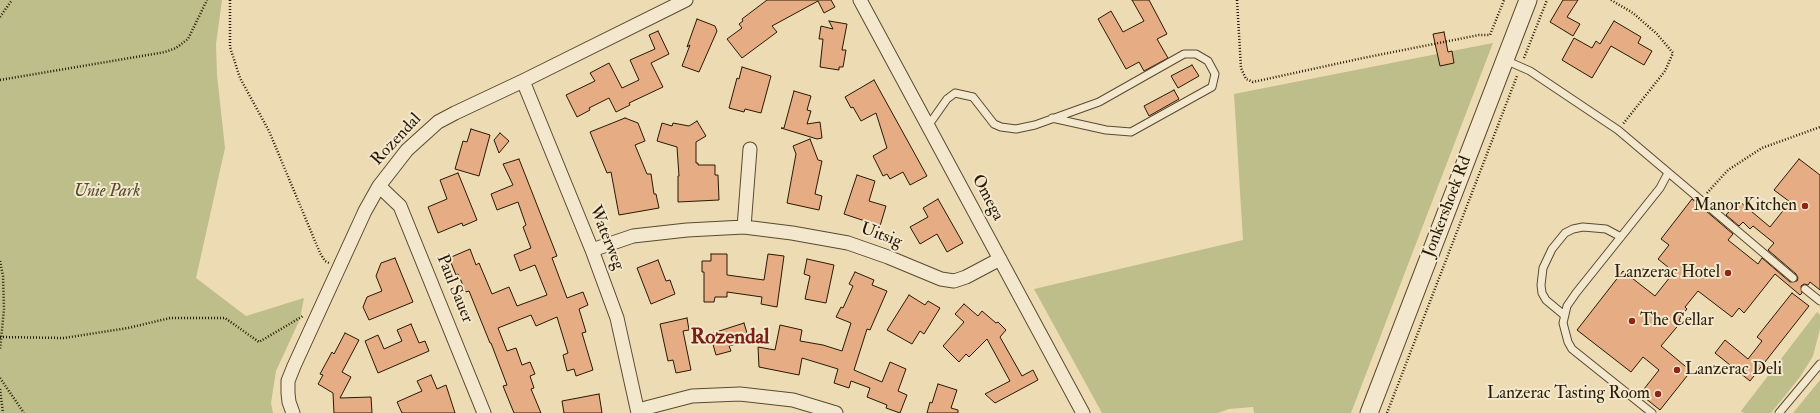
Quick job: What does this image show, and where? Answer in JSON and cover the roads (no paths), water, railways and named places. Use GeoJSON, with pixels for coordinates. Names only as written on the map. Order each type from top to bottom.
{"type":"FeatureCollection","features":[{"type":"Feature","properties":{"kind":"street","name":"Rozendal"},"geometry":{"type":"LineString","coordinates":[[293,413],[289,402],[288,381],[321,305],[365,211],[380,186],[408,150],[438,122],[686,0]]}},
{"type":"Feature","properties":{"kind":"street","name":"Omega"},"geometry":{"type":"LineString","coordinates":[[860,0],[1083,413]]}},
{"type":"Feature","properties":{"kind":"street","name":"Jonkershoek Rd"},"geometry":{"type":"LineString","coordinates":[[1369,413],[1528,0]]}},
{"type":"Feature","properties":{"kind":"street","name":"Waterweg"},"geometry":{"type":"LineString","coordinates":[[523,81],[592,250],[617,318],[638,411]]}},
{"type":"Feature","properties":{"kind":"street"},"geometry":{"type":"LineString","coordinates":[[744,227],[750,149]]}},
{"type":"Feature","properties":{"kind":"street","name":"Paul Sauer"},"geometry":{"type":"LineString","coordinates":[[380,186],[400,206],[484,413]]}},
{"type":"Feature","properties":{"kind":"street","name":"Uitsig"},"geometry":{"type":"LineString","coordinates":[[592,250],[633,236],[686,230],[744,227],[792,233],[848,244],[888,257],[941,279],[954,281],[966,277],[1000,259]]}},
{"type":"Feature","properties":{"kind":"street"},"geometry":{"type":"LineString","coordinates":[[638,411],[692,396],[740,394],[793,400],[836,413]]}},
{"type":"Feature","properties":{"kind":"lane"},"geometry":{"type":"LineString","coordinates":[[928,126],[947,99],[955,93],[973,97],[994,124],[1001,127],[1016,129],[1100,102],[1184,54],[1196,54],[1208,61],[1214,74],[1212,87],[1131,132],[1106,130],[1052,118]]}},
{"type":"Feature","properties":{"kind":"lane"},"geometry":{"type":"LineString","coordinates":[[1505,60],[1521,66],[1618,130],[1793,278]]}},
{"type":"Feature","properties":{"kind":"lane"},"geometry":{"type":"LineString","coordinates":[[1652,413],[1572,349],[1564,332],[1564,315],[1576,293],[1660,188],[1668,172]]}},
{"type":"Feature","properties":{"kind":"lane"},"geometry":{"type":"LineString","coordinates":[[1564,315],[1546,300],[1542,293],[1541,285],[1543,268],[1552,249],[1565,233],[1573,229],[1583,227],[1606,229],[1621,237]]}},
{"type":"Feature","properties":{"kind":"lane"},"geometry":{"type":"LineString","coordinates":[[1805,289],[1820,301]]}},
{"type":"Feature","properties":{"kind":"lane"},"geometry":{"type":"LineString","coordinates":[[1779,413],[1820,364]]}},
{"type":"Feature","properties":{"kind":"place","name":"Manor Kitchen"},"geometry":{"type":"Point","coordinates":[1805,206]}},
{"type":"Feature","properties":{"kind":"place","name":"Lanzerac Hotel"},"geometry":{"type":"Point","coordinates":[1728,273]}},
{"type":"Feature","properties":{"kind":"place","name":"The Cellar"},"geometry":{"type":"Point","coordinates":[1632,321]}},
{"type":"Feature","properties":{"kind":"place","name":"Lanzerac Deli"},"geometry":{"type":"Point","coordinates":[1677,370]}},
{"type":"Feature","properties":{"kind":"place","name":"Lanzerac Tasting Room"},"geometry":{"type":"Point","coordinates":[1658,394]}},
{"type":"Feature","properties":{"kind":"district","name":"Rozendal"},"geometry":{"type":"Point","coordinates":[730,338]}},
{"type":"Feature","properties":{"kind":"park label","name":"Unie Park"},"geometry":{"type":"Point","coordinates":[107,192]}}]}
